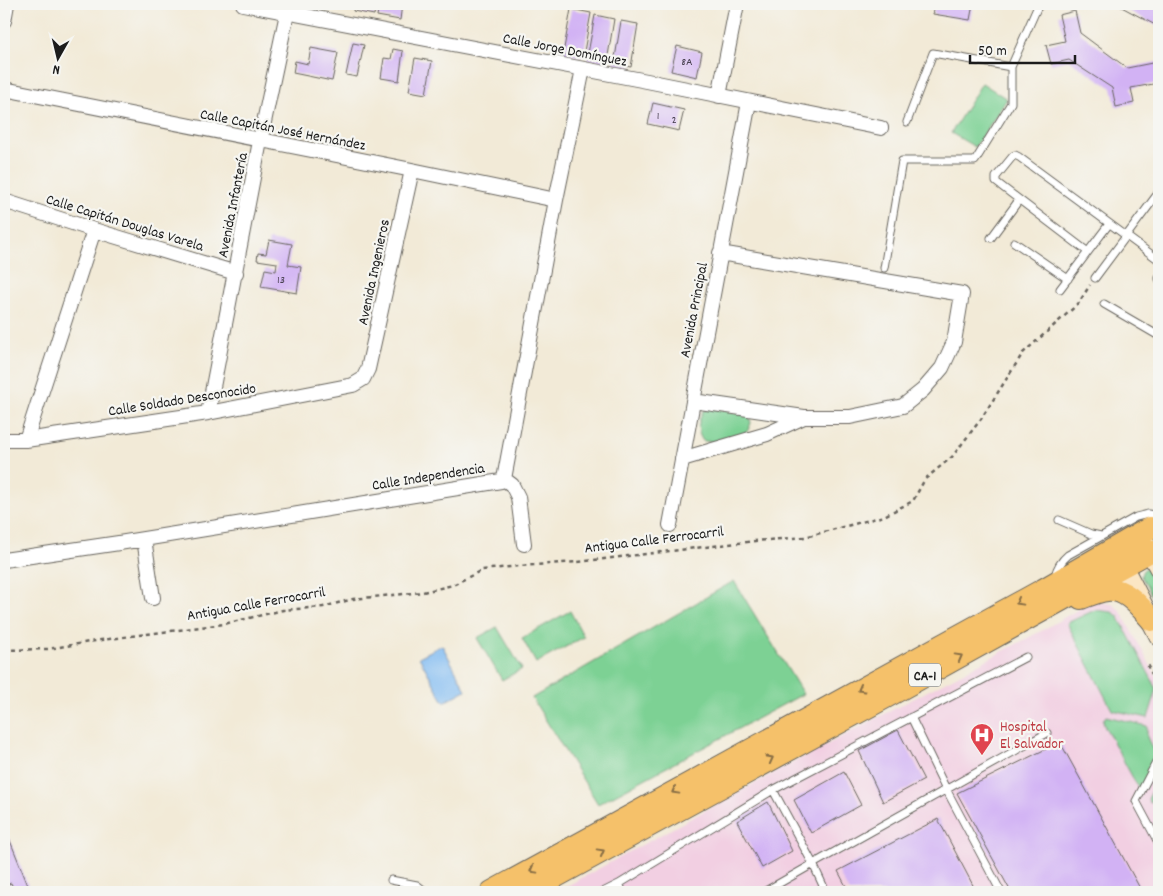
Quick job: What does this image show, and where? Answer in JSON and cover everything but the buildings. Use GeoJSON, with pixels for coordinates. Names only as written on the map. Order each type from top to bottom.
{"type":"FeatureCollection","features":[{"type":"Feature","properties":{"kind":"highway","name":"CA-1"},"geometry":{"type":"LineString","coordinates":[[890,684],[1049,583],[1112,550],[1153,535]]}},
{"type":"Feature","properties":{"kind":"highway"},"geometry":{"type":"LineString","coordinates":[[1049,583],[1153,535]]}},
{"type":"Feature","properties":{"kind":"highway","name":"CA-1"},"geometry":{"type":"LineString","coordinates":[[492,892],[722,775],[890,684],[1037,614],[1112,550]]}},
{"type":"Feature","properties":{"kind":"highway"},"geometry":{"type":"LineString","coordinates":[[1037,614],[1093,593],[1113,590],[1132,600],[1155,628]]}},
{"type":"Feature","properties":{"kind":"highway","name":"CA-1"},"geometry":{"type":"LineString","coordinates":[[527,892],[722,775]]}},
{"type":"Feature","properties":{"kind":"main road"},"geometry":{"type":"LineString","coordinates":[[1112,550],[1155,628]]}},
{"type":"Feature","properties":{"kind":"street"},"geometry":{"type":"LineString","coordinates":[[4,22],[7,4]]}},
{"type":"Feature","properties":{"kind":"street","name":"Calle Jorge Domínguez"},"geometry":{"type":"LineString","coordinates":[[243,4],[288,8],[880,128]]}},
{"type":"Feature","properties":{"kind":"street"},"geometry":{"type":"LineString","coordinates":[[719,96],[738,4]]}},
{"type":"Feature","properties":{"kind":"street","name":"Avenida Infantería"},"geometry":{"type":"LineString","coordinates":[[208,413],[260,141],[288,8]]}},
{"type":"Feature","properties":{"kind":"street","name":"Calle Independencia"},"geometry":{"type":"LineString","coordinates":[[4,560],[144,539],[504,479],[556,200],[583,69]]}},
{"type":"Feature","properties":{"kind":"street","name":"Calle Capitán José Hernández"},"geometry":{"type":"LineString","coordinates":[[4,89],[556,200]]}},
{"type":"Feature","properties":{"kind":"street","name":"Avenida Principal"},"geometry":{"type":"LineString","coordinates":[[670,525],[749,102]]}},
{"type":"Feature","properties":{"kind":"street","name":"Avenida Ingenieros"},"geometry":{"type":"LineString","coordinates":[[363,379],[368,370],[412,170]]}},
{"type":"Feature","properties":{"kind":"street","name":"Calle Capitán Douglas Varela"},"geometry":{"type":"LineString","coordinates":[[4,201],[236,273]]}},
{"type":"Feature","properties":{"kind":"street"},"geometry":{"type":"LineString","coordinates":[[26,440],[94,230]]}},
{"type":"Feature","properties":{"kind":"street"},"geometry":{"type":"LineString","coordinates":[[693,400],[804,417],[850,417],[903,406],[924,390],[942,368],[954,342],[962,294],[720,253]]}},
{"type":"Feature","properties":{"kind":"street","name":"Calle Soldado Desconocido"},"geometry":{"type":"LineString","coordinates":[[4,440],[26,440],[208,413],[353,385],[363,379]]}},
{"type":"Feature","properties":{"kind":"street"},"geometry":{"type":"LineString","coordinates":[[682,459],[767,434],[804,417]]}},
{"type":"Feature","properties":{"kind":"street"},"geometry":{"type":"LineString","coordinates":[[504,479],[512,485],[518,498],[524,544]]}},
{"type":"Feature","properties":{"kind":"street"},"geometry":{"type":"LineString","coordinates":[[144,539],[153,598]]}},
{"type":"Feature","properties":{"kind":"lane"},"geometry":{"type":"LineString","coordinates":[[884,268],[902,161],[975,161],[1011,103],[1011,67],[1037,8],[1041,4]]}},
{"type":"Feature","properties":{"kind":"lane"},"geometry":{"type":"LineString","coordinates":[[907,122],[933,53],[1011,67]]}},
{"type":"Feature","properties":{"kind":"lane"},"geometry":{"type":"LineString","coordinates":[[1088,252],[996,182],[996,177],[1015,155],[1159,260]]}},
{"type":"Feature","properties":{"kind":"lane"},"geometry":{"type":"LineString","coordinates":[[1096,278],[1159,192]]}},
{"type":"Feature","properties":{"kind":"lane"},"geometry":{"type":"LineString","coordinates":[[991,238],[1019,200]]}},
{"type":"Feature","properties":{"kind":"lane"},"geometry":{"type":"LineString","coordinates":[[1060,289],[1109,224]]}},
{"type":"Feature","properties":{"kind":"lane"},"geometry":{"type":"LineString","coordinates":[[1014,242],[1068,279]]}},
{"type":"Feature","properties":{"kind":"lane"},"geometry":{"type":"LineString","coordinates":[[1104,304],[1159,336]]}},
{"type":"Feature","properties":{"kind":"lane"},"geometry":{"type":"LineString","coordinates":[[1058,520],[1091,534],[1112,550]]}},
{"type":"Feature","properties":{"kind":"lane"},"geometry":{"type":"LineString","coordinates":[[603,892],[773,790],[1026,657]]}},
{"type":"Feature","properties":{"kind":"lane"},"geometry":{"type":"LineString","coordinates":[[911,716],[946,789],[1001,892]]}},
{"type":"Feature","properties":{"kind":"lane"},"geometry":{"type":"LineString","coordinates":[[764,892],[1047,733]]}},
{"type":"Feature","properties":{"kind":"lane"},"geometry":{"type":"LineString","coordinates":[[1159,757],[1136,801],[1159,844]]}},
{"type":"Feature","properties":{"kind":"lane"},"geometry":{"type":"LineString","coordinates":[[773,790],[826,892]]}},
{"type":"Feature","properties":{"kind":"lane"},"geometry":{"type":"LineString","coordinates":[[391,880],[418,885],[426,892]]}},
{"type":"Feature","properties":{"kind":"lane"},"geometry":{"type":"LineString","coordinates":[[619,884],[623,892]]}},
{"type":"Feature","properties":{"kind":"path","name":"Antigua Calle Ferrocarril"},"geometry":{"type":"LineString","coordinates":[[4,650],[48,649],[224,624],[282,610],[323,607],[353,599],[423,592],[453,585],[482,570],[578,562],[805,537],[884,516],[913,501],[925,479],[952,457],[981,419],[1023,353],[1078,304],[1096,278]]}},
{"type":"Feature","properties":{"kind":"path"},"geometry":{"type":"LineString","coordinates":[[1157,662],[1148,667],[1154,678],[1159,676]]}},
{"type":"Feature","properties":{"kind":"shaded area","name":"Hospital El Salvador"},"geometry":{"type":"Polygon","coordinates":[[[1093,601],[1112,604],[1120,610],[1159,681],[1159,719],[1156,736],[1159,741],[1159,892],[556,892],[777,771],[1041,631],[1093,601]]]}},
{"type":"Feature","properties":{"kind":"green space"},"geometry":{"type":"Polygon","coordinates":[[[982,83],[1007,99],[975,147],[951,133],[982,83]]]}},
{"type":"Feature","properties":{"kind":"green space"},"geometry":{"type":"Polygon","coordinates":[[[711,408],[749,415],[751,423],[748,430],[744,435],[727,442],[703,441],[699,434],[699,423],[703,411],[711,408]]]}},
{"type":"Feature","properties":{"kind":"green space"},"geometry":{"type":"Polygon","coordinates":[[[1146,568],[1153,568],[1159,579],[1159,609],[1141,576],[1146,568]]]}},
{"type":"Feature","properties":{"kind":"green space"},"geometry":{"type":"Polygon","coordinates":[[[734,581],[803,694],[598,804],[532,698],[734,581]]]}},
{"type":"Feature","properties":{"kind":"green space"},"geometry":{"type":"Polygon","coordinates":[[[1095,610],[1112,612],[1118,616],[1157,689],[1148,718],[1112,710],[1067,623],[1095,610]]]}},
{"type":"Feature","properties":{"kind":"green space"},"geometry":{"type":"Polygon","coordinates":[[[570,611],[584,637],[536,663],[522,638],[570,611]]]}},
{"type":"Feature","properties":{"kind":"green space"},"geometry":{"type":"Polygon","coordinates":[[[497,627],[522,669],[502,680],[477,638],[497,627]]]}},
{"type":"Feature","properties":{"kind":"green space"},"geometry":{"type":"Polygon","coordinates":[[[1106,716],[1147,726],[1147,737],[1157,759],[1140,791],[1104,725],[1103,720],[1106,716]]]}},
{"type":"Feature","properties":{"kind":"green space"},"geometry":{"type":"Polygon","coordinates":[[[1159,778],[1159,796],[1150,803],[1148,799],[1159,778]]]}},
{"type":"Feature","properties":{"kind":"water"},"geometry":{"type":"Polygon","coordinates":[[[442,645],[466,690],[444,702],[419,657],[442,645]]]}},
{"type":"Feature","properties":{"kind":"place","name":"Hospital El Salvador"},"geometry":{"type":"Point","coordinates":[982,756]}}]}
